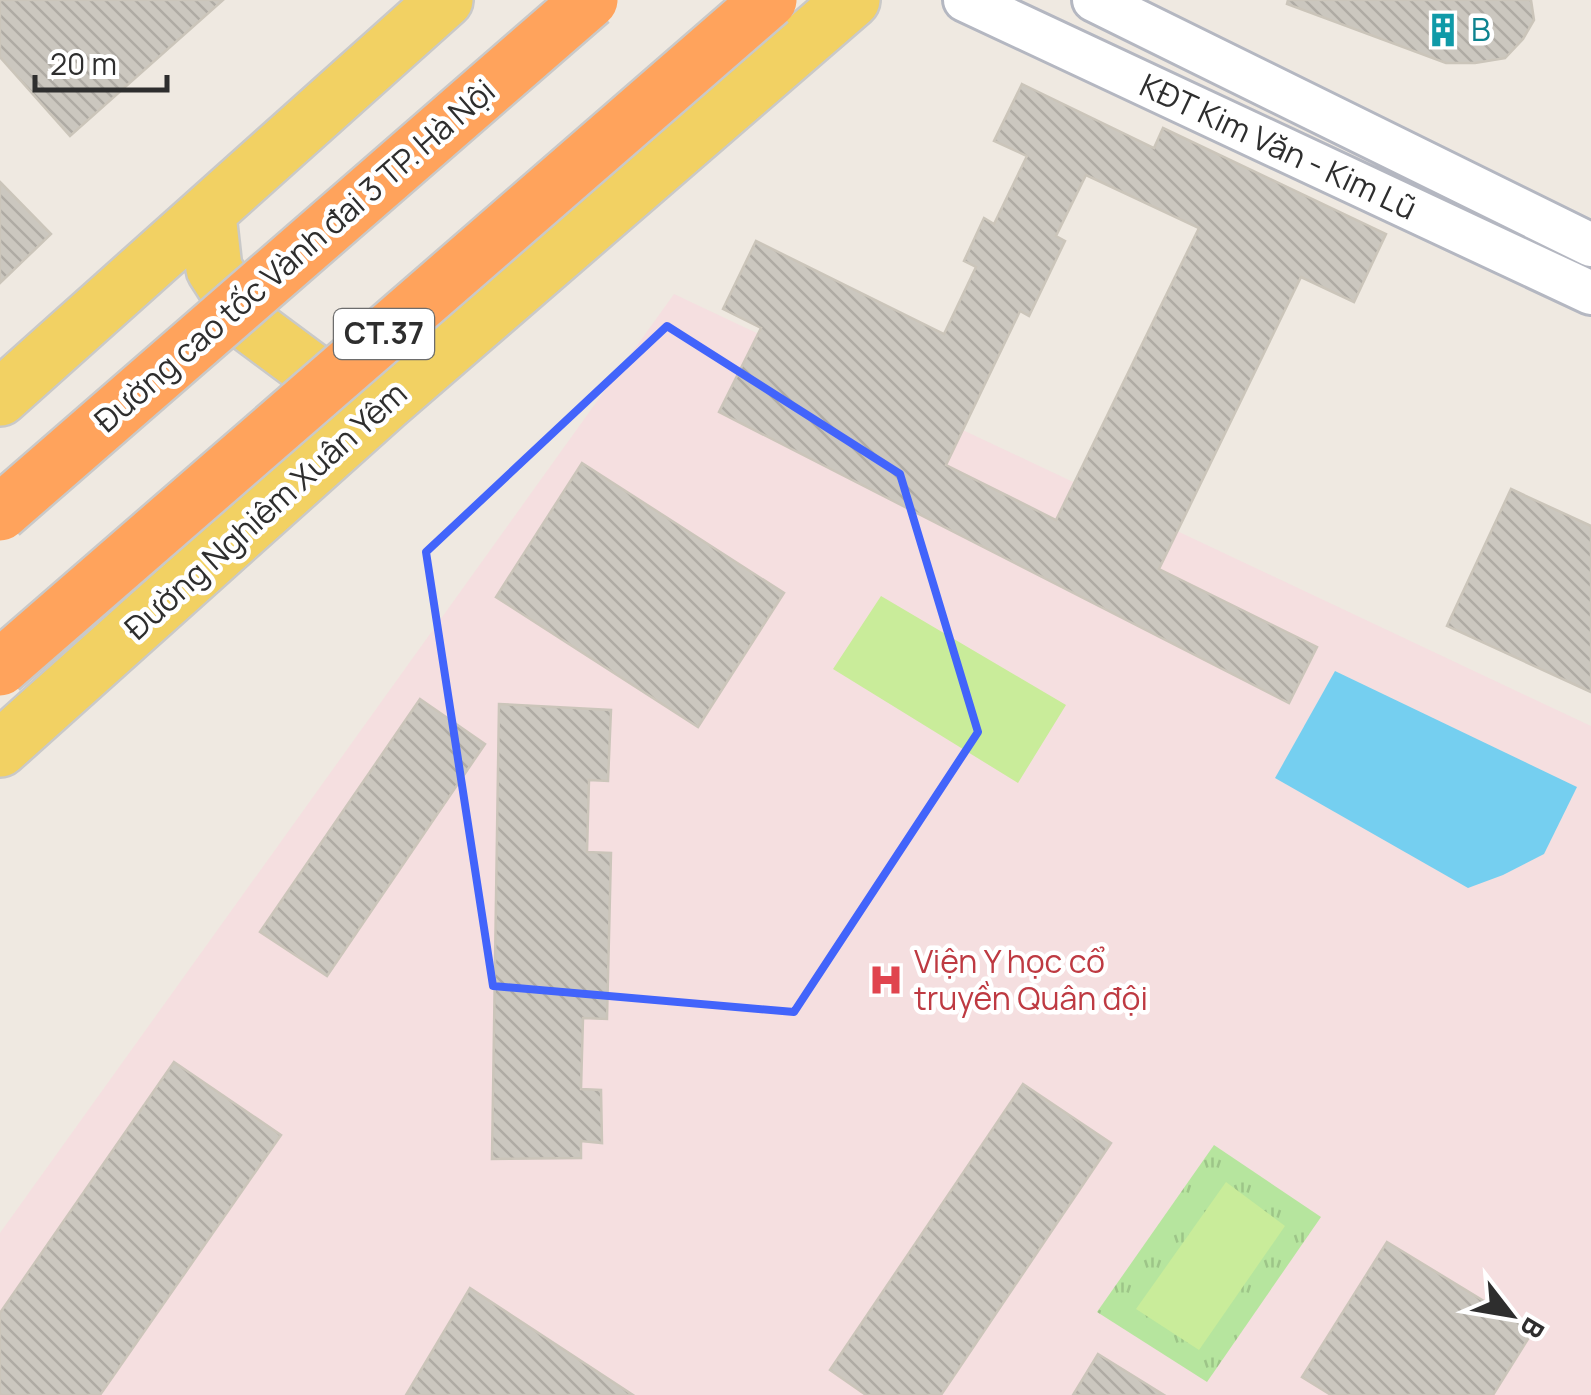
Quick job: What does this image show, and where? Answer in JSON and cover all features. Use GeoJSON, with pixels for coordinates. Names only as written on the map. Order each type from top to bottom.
{"type":"FeatureCollection","features":[{"type":"Feature","properties":{"kind":"highway","name":"Đường cao tốc Vành đai 3 TP. Hà Nội"},"geometry":{"type":"LineString","coordinates":[[0,513],[590,0]]}},
{"type":"Feature","properties":{"kind":"highway","name":"CT.37"},"geometry":{"type":"LineString","coordinates":[[0,668],[769,0]]}},
{"type":"Feature","properties":{"kind":"main road"},"geometry":{"type":"LineString","coordinates":[[0,398],[446,0]]}},
{"type":"Feature","properties":{"kind":"main road","name":"Đường Nghiêm Xuân Yêm"},"geometry":{"type":"LineString","coordinates":[[0,749],[386,403],[852,0]]}},
{"type":"Feature","properties":{"kind":"main road"},"geometry":{"type":"LineString","coordinates":[[208,215],[214,270],[250,326],[320,377],[386,403]]}},
{"type":"Feature","properties":{"kind":"street","name":"KĐT Kim Văn - Kim Lũ"},"geometry":{"type":"LineString","coordinates":[[965,0],[1591,293]]}},
{"type":"Feature","properties":{"kind":"street","name":"KĐT Kim Văn - Kim Lũ"},"geometry":{"type":"LineString","coordinates":[[1094,0],[1591,245]]}},
{"type":"Feature","properties":{"kind":"street"},"geometry":{"type":"LineString","coordinates":[[1452,228],[1470,183]]}},
{"type":"Feature","properties":{"kind":"highlighted area"},"geometry":{"type":"Polygon","coordinates":[[[667,326],[900,474],[978,732],[794,1012],[493,986],[426,552],[667,326]]]}},
{"type":"Feature","properties":{"kind":"shaded area","name":"Viện Y học cổ truyền Quân đội"},"geometry":{"type":"Polygon","coordinates":[[[674,294],[1591,726],[1591,1395],[0,1395],[0,1233],[674,294]]]}},
{"type":"Feature","properties":{"kind":"green space"},"geometry":{"type":"Polygon","coordinates":[[[881,596],[1066,705],[1018,783],[833,669],[881,596]]]}},
{"type":"Feature","properties":{"kind":"green space"},"geometry":{"type":"Polygon","coordinates":[[[1214,1145],[1321,1217],[1207,1382],[1097,1312],[1214,1145]]]}},
{"type":"Feature","properties":{"kind":"green space"},"geometry":{"type":"Polygon","coordinates":[[[1226,1182],[1285,1226],[1199,1350],[1136,1309],[1226,1182]]]}},
{"type":"Feature","properties":{"kind":"water"},"geometry":{"type":"Polygon","coordinates":[[[1335,671],[1577,787],[1544,854],[1468,888],[1275,778],[1335,671]]]}},
{"type":"Feature","properties":{"kind":"building"},"geometry":{"type":"Polygon","coordinates":[[[0,0],[223,0],[70,136],[0,57],[0,0]]]}},
{"type":"Feature","properties":{"kind":"building","name":"B"},"geometry":{"type":"Polygon","coordinates":[[[1288,0],[1531,0],[1534,20],[1505,58],[1446,63],[1287,4],[1288,0]]]}},
{"type":"Feature","properties":{"kind":"building"},"geometry":{"type":"Polygon","coordinates":[[[1022,84],[1154,148],[1163,128],[1386,234],[1354,302],[1301,277],[1159,569],[1317,647],[1289,703],[719,412],[761,328],[723,309],[756,241],[944,334],[976,267],[964,261],[984,218],[994,224],[1027,156],[994,141],[1022,84]],[[1086,175],[1056,236],[1065,241],[1029,316],[1020,311],[946,465],[1056,520],[1199,228],[1086,175]]]}},
{"type":"Feature","properties":{"kind":"building"},"geometry":{"type":"Polygon","coordinates":[[[0,182],[51,234],[0,283],[0,182]]]}},
{"type":"Feature","properties":{"kind":"building"},"geometry":{"type":"Polygon","coordinates":[[[582,463],[784,593],[698,727],[496,597],[582,463]]]}},
{"type":"Feature","properties":{"kind":"building"},"geometry":{"type":"Polygon","coordinates":[[[1511,489],[1591,526],[1591,692],[1447,626],[1511,489]]]}},
{"type":"Feature","properties":{"kind":"building"},"geometry":{"type":"Polygon","coordinates":[[[420,699],[485,744],[327,976],[260,932],[420,699]]]}},
{"type":"Feature","properties":{"kind":"building"},"geometry":{"type":"Polygon","coordinates":[[[499,704],[611,710],[608,781],[589,780],[587,852],[611,853],[607,1019],[583,1018],[581,1089],[601,1090],[602,1143],[581,1141],[581,1158],[492,1159],[499,704]]]}},
{"type":"Feature","properties":{"kind":"building"},"geometry":{"type":"Polygon","coordinates":[[[174,1062],[281,1135],[100,1395],[0,1395],[0,1313],[174,1062]]]}},
{"type":"Feature","properties":{"kind":"building"},"geometry":{"type":"Polygon","coordinates":[[[1023,1084],[1111,1143],[941,1395],[866,1395],[830,1370],[1023,1084]]]}},
{"type":"Feature","properties":{"kind":"building"},"geometry":{"type":"Polygon","coordinates":[[[1387,1242],[1533,1331],[1493,1395],[1331,1395],[1302,1377],[1387,1242]]]}},
{"type":"Feature","properties":{"kind":"building"},"geometry":{"type":"Polygon","coordinates":[[[470,1288],[633,1395],[406,1395],[470,1288]]]}},
{"type":"Feature","properties":{"kind":"building"},"geometry":{"type":"Polygon","coordinates":[[[1098,1354],[1164,1395],[1073,1395],[1098,1354]]]}},
{"type":"Feature","properties":{"kind":"place","name":"B"},"geometry":{"type":"Point","coordinates":[1443,30]}},
{"type":"Feature","properties":{"kind":"place","name":"Viện Y học cổ truyền Quân đội"},"geometry":{"type":"Point","coordinates":[886,980]}}]}
